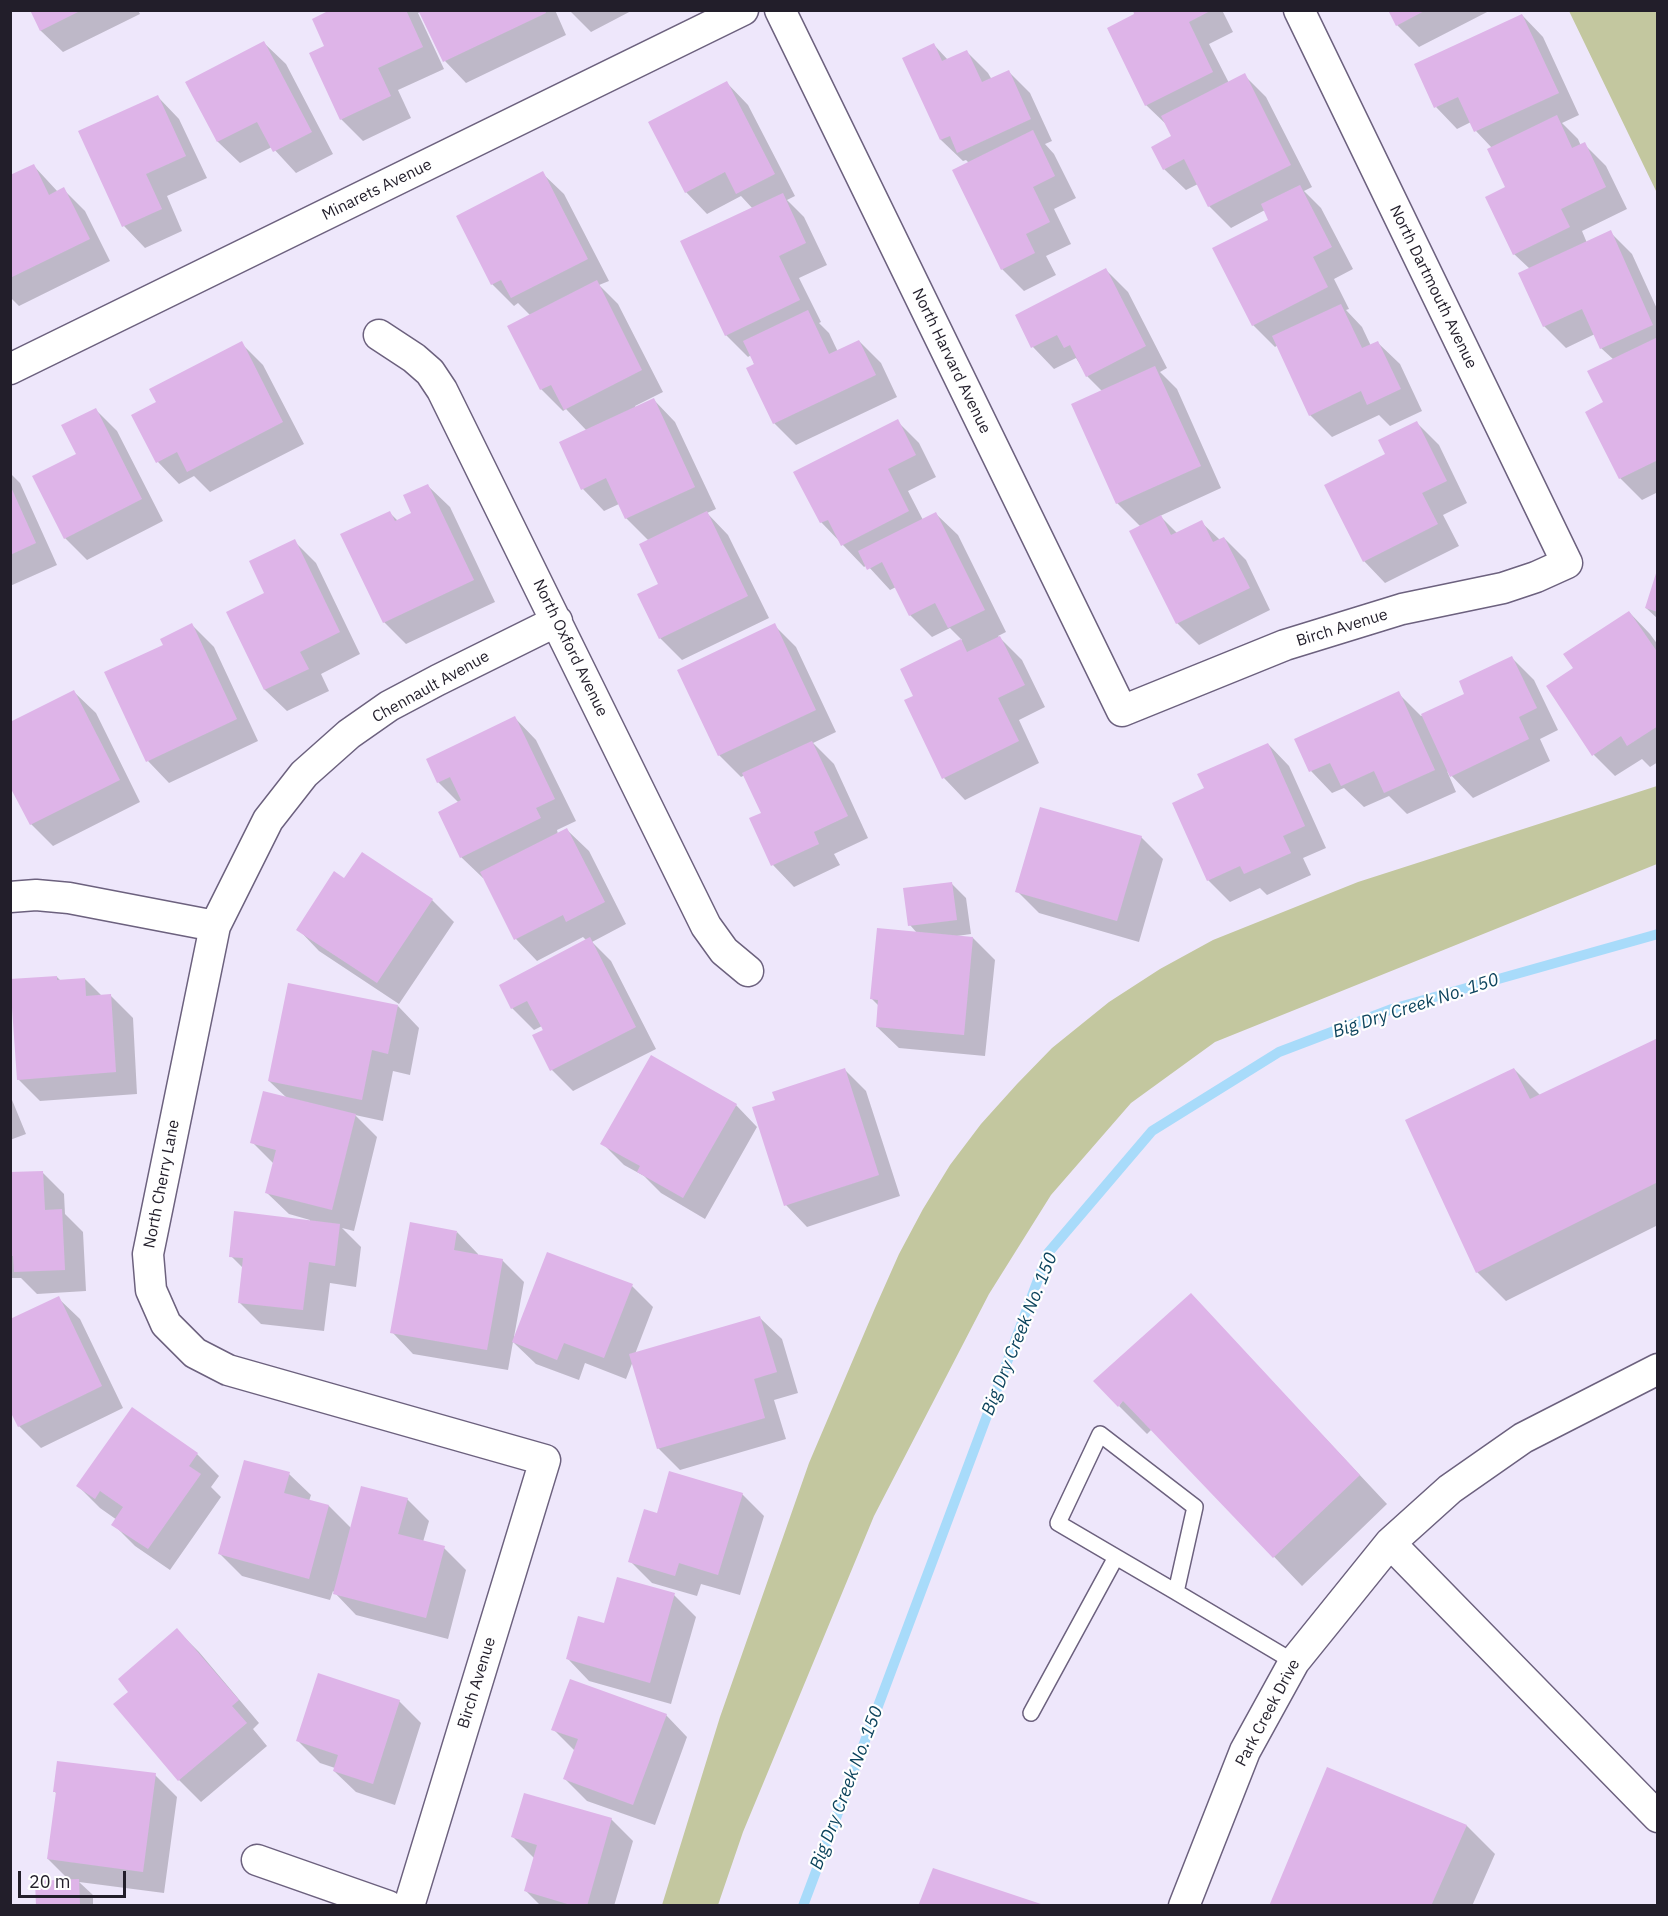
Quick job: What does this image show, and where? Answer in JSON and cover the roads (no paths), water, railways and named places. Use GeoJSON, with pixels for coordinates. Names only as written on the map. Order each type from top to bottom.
{"type":"FeatureCollection","features":[{"type":"Feature","properties":{"kind":"street","name":"Minarets Avenue"},"geometry":{"type":"LineString","coordinates":[[10,369],[743,10]]}},
{"type":"Feature","properties":{"kind":"street","name":"North Harvard Avenue"},"geometry":{"type":"LineString","coordinates":[[780,10],[1122,711]]}},
{"type":"Feature","properties":{"kind":"street","name":"North Dartmouth Avenue"},"geometry":{"type":"LineString","coordinates":[[1299,10],[1567,564]]}},
{"type":"Feature","properties":{"kind":"street","name":"North Oxford Avenue"},"geometry":{"type":"LineString","coordinates":[[379,335],[414,358],[430,372],[442,390],[706,926],[724,951],[748,971]]}},
{"type":"Feature","properties":{"kind":"street","name":"Birch Avenue"},"geometry":{"type":"LineString","coordinates":[[1122,711],[1172,689],[1296,642],[1402,609],[1503,588],[1567,564]]}},
{"type":"Feature","properties":{"kind":"street","name":"Chennault Avenue"},"geometry":{"type":"LineString","coordinates":[[214,926],[268,820],[304,774],[319,760],[349,734],[389,706],[557,621]]}},
{"type":"Feature","properties":{"kind":"street"},"geometry":{"type":"LineString","coordinates":[[10,897],[69,898],[214,926]]}},
{"type":"Feature","properties":{"kind":"street","name":"North Cherry Lane"},"geometry":{"type":"LineString","coordinates":[[214,926],[148,1254],[151,1290],[166,1324],[195,1353],[228,1370],[545,1460]]}},
{"type":"Feature","properties":{"kind":"street","name":"Park Creek Drive"},"geometry":{"type":"LineString","coordinates":[[1184,1905],[1245,1750],[1294,1662],[1390,1543],[1450,1488],[1523,1438],[1658,1370]]}},
{"type":"Feature","properties":{"kind":"street","name":"Birch Avenue"},"geometry":{"type":"LineString","coordinates":[[409,1905],[545,1460]]}},
{"type":"Feature","properties":{"kind":"street"},"geometry":{"type":"LineString","coordinates":[[1390,1543],[1658,1817]]}},
{"type":"Feature","properties":{"kind":"street"},"geometry":{"type":"LineString","coordinates":[[258,1860],[388,1905]]}},
{"type":"Feature","properties":{"kind":"lane"},"geometry":{"type":"LineString","coordinates":[[1176,1592],[1195,1507],[1100,1434],[1058,1523],[1294,1662]]}},
{"type":"Feature","properties":{"kind":"lane"},"geometry":{"type":"LineString","coordinates":[[1031,1713],[1116,1557]]}},
{"type":"Feature","properties":{"kind":"waterway","name":"Big Dry Creek No. 150"},"geometry":{"type":"LineString","coordinates":[[803,1906],[1048,1253],[1152,1131],[1279,1052],[1392,1009],[1658,934]]}}]}
